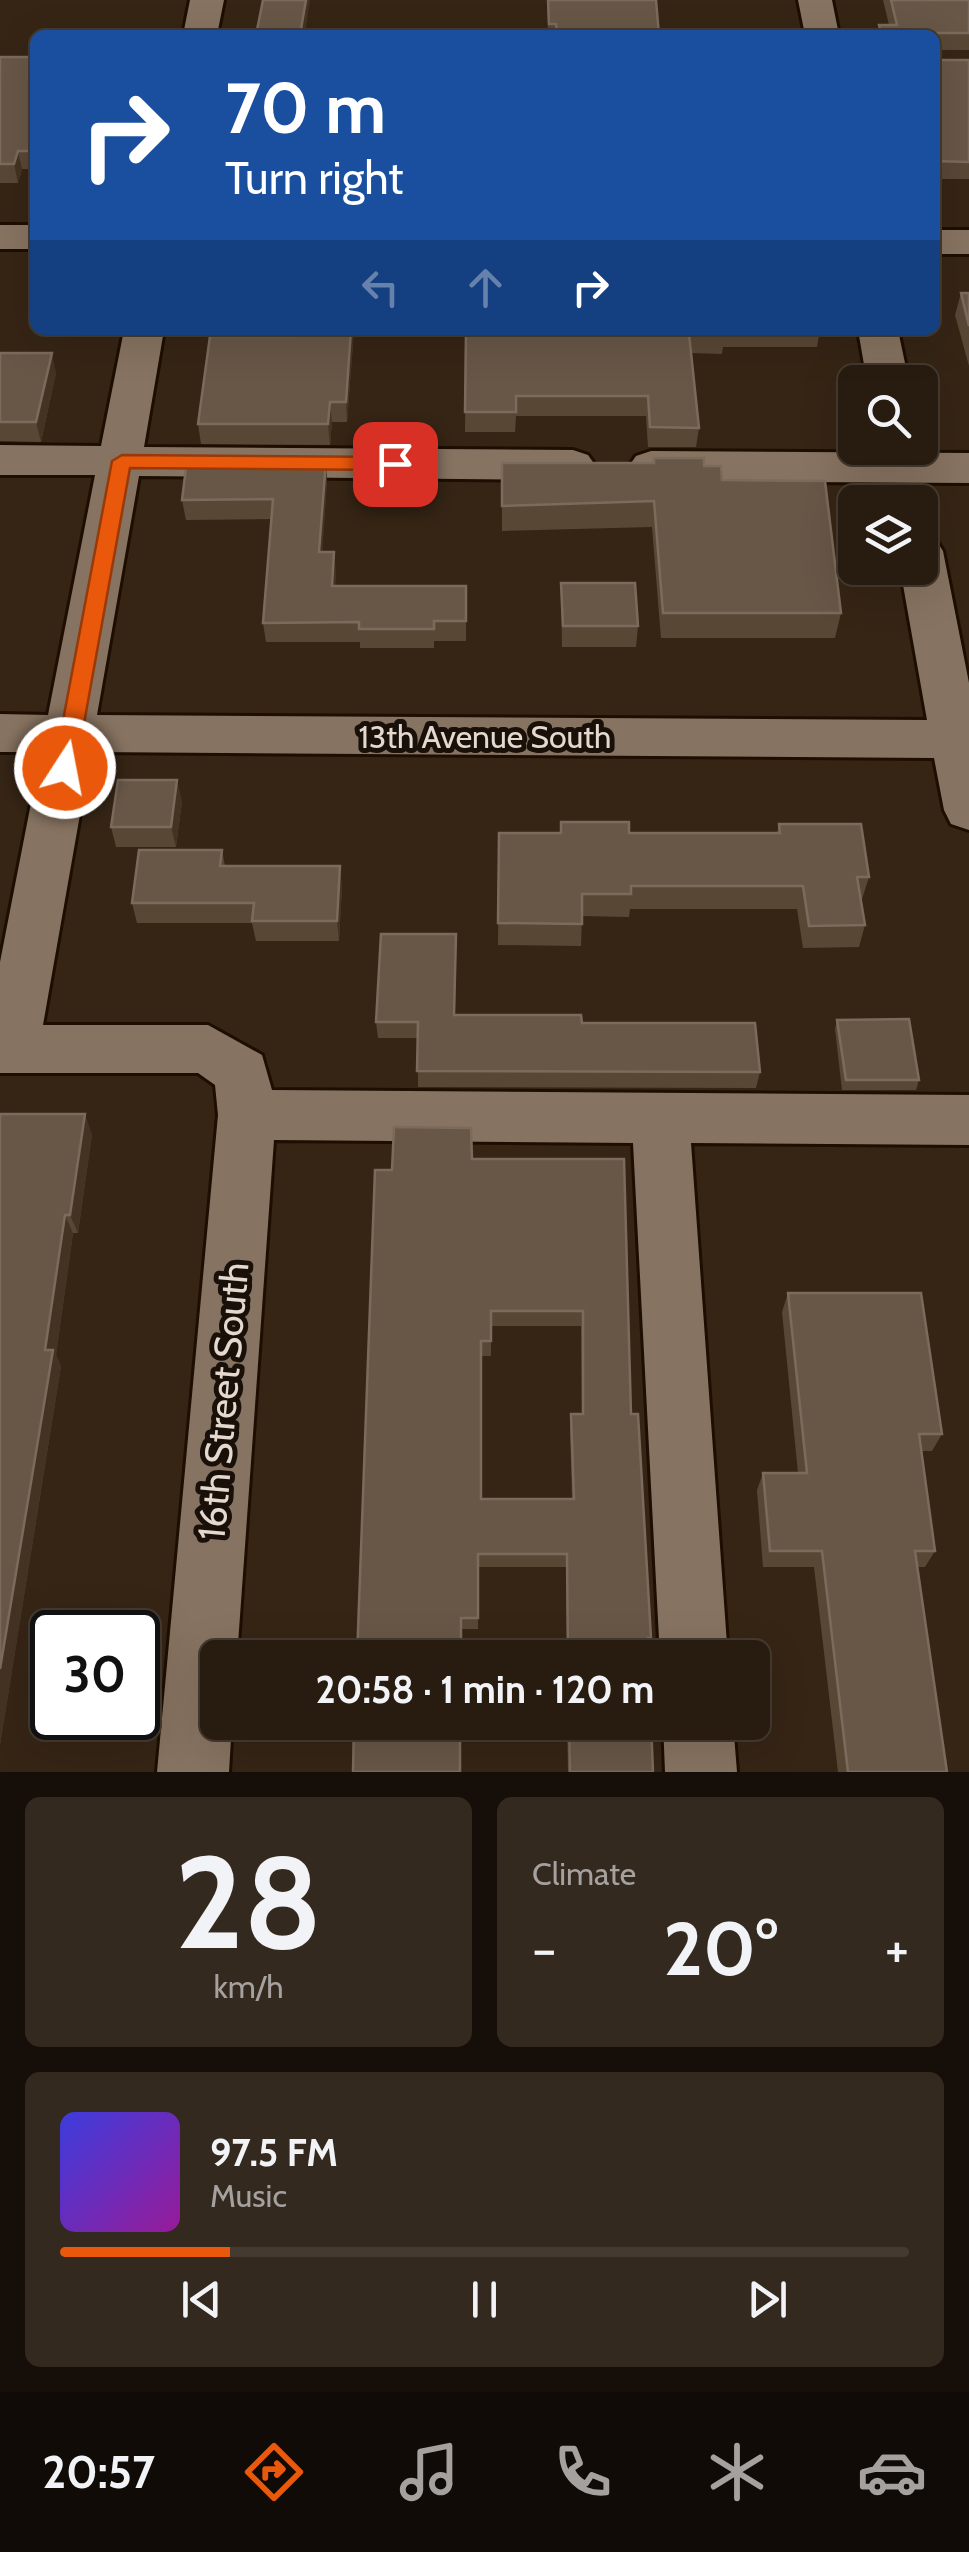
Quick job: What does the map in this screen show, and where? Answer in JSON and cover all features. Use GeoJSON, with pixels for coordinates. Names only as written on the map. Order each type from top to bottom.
{"type":"FeatureCollection","features":[{"type":"Feature","properties":{"kind":"street"},"geometry":{"type":"LineString","coordinates":[[201,30],[206,0]]}},
{"type":"Feature","properties":{"kind":"street"},"geometry":{"type":"LineString","coordinates":[[815,0],[821,30]]}},
{"type":"Feature","properties":{"kind":"street"},"geometry":{"type":"LineString","coordinates":[[0,237],[30,237]]}},
{"type":"Feature","properties":{"kind":"street"},"geometry":{"type":"LineString","coordinates":[[940,242],[969,242]]}},
{"type":"Feature","properties":{"kind":"street"},"geometry":{"type":"LineString","coordinates":[[6,1049],[72,733],[143,335]]}},
{"type":"Feature","properties":{"kind":"street"},"geometry":{"type":"LineString","coordinates":[[879,335],[885,365]]}},
{"type":"Feature","properties":{"kind":"street"},"geometry":{"type":"LineString","coordinates":[[0,460],[905,473],[969,468]]}},
{"type":"Feature","properties":{"kind":"street"},"geometry":{"type":"LineString","coordinates":[[928,585],[963,739],[969,810]]}},
{"type":"Feature","properties":{"kind":"street","name":"13th Avenue South"},"geometry":{"type":"LineString","coordinates":[[0,732],[963,739]]}},
{"type":"Feature","properties":{"kind":"street","name":"16th Street South"},"geometry":{"type":"LineString","coordinates":[[6,1049],[208,1049],[242,1072],[247,1115],[192,1772]]}},
{"type":"Feature","properties":{"kind":"street"},"geometry":{"type":"LineString","coordinates":[[247,1115],[969,1120]]}},
{"type":"Feature","properties":{"kind":"street"},"geometry":{"type":"LineString","coordinates":[[660,1118],[693,1640]]}},
{"type":"Feature","properties":{"kind":"street"},"geometry":{"type":"LineString","coordinates":[[699,1740],[701,1772]]}},
{"type":"Feature","properties":{"kind":"building"},"geometry":{"type":"Polygon","coordinates":[[[263,0],[306,0],[301,30],[257,30],[263,0]]]}},
{"type":"Feature","properties":{"kind":"building"},"geometry":{"type":"Polygon","coordinates":[[[548,0],[656,0],[659,30],[557,30],[556,24],[549,24],[548,0]]]}},
{"type":"Feature","properties":{"kind":"building"},"geometry":{"type":"Polygon","coordinates":[[[891,0],[969,0],[969,33],[880,30],[879,25],[897,25],[891,0]]]}},
{"type":"Feature","properties":{"kind":"building"},"geometry":{"type":"Polygon","coordinates":[[[0,57],[30,57],[30,151],[18,151],[14,164],[0,164],[0,57]]]}},
{"type":"Feature","properties":{"kind":"building"},"geometry":{"type":"Polygon","coordinates":[[[940,60],[969,60],[969,162],[940,161],[940,60]]]}},
{"type":"Feature","properties":{"kind":"building"},"geometry":{"type":"Polygon","coordinates":[[[961,293],[969,293],[969,326],[961,293]]]}},
{"type":"Feature","properties":{"kind":"building"},"geometry":{"type":"Polygon","coordinates":[[[351,335],[346,402],[330,402],[328,424],[198,424],[210,336],[351,335]]]}},
{"type":"Feature","properties":{"kind":"building"},"geometry":{"type":"Polygon","coordinates":[[[466,335],[689,335],[699,428],[650,427],[648,396],[516,396],[516,412],[465,412],[466,335]]]}},
{"type":"Feature","properties":{"kind":"building"},"geometry":{"type":"Polygon","coordinates":[[[0,353],[52,353],[36,422],[0,422],[0,353]]]}},
{"type":"Feature","properties":{"kind":"building"},"geometry":{"type":"Polygon","coordinates":[[[654,458],[704,458],[704,466],[721,466],[722,480],[825,481],[841,613],[663,613],[654,501],[502,506],[502,463],[654,463],[654,458]]]}},
{"type":"Feature","properties":{"kind":"building"},"geometry":{"type":"Polygon","coordinates":[[[187,460],[326,461],[319,552],[334,552],[332,586],[466,586],[466,621],[434,621],[434,629],[359,629],[359,622],[263,623],[273,499],[182,500],[187,460]]]}},
{"type":"Feature","properties":{"kind":"building"},"geometry":{"type":"Polygon","coordinates":[[[561,583],[635,583],[638,626],[563,626],[561,583]]]}},
{"type":"Feature","properties":{"kind":"building"},"geometry":{"type":"Polygon","coordinates":[[[118,780],[177,780],[171,827],[111,827],[118,780]]]}},
{"type":"Feature","properties":{"kind":"building"},"geometry":{"type":"Polygon","coordinates":[[[561,822],[629,822],[629,833],[780,833],[779,824],[861,824],[869,877],[857,877],[865,925],[809,926],[803,886],[631,886],[631,894],[582,894],[582,924],[498,923],[499,833],[561,833],[561,822]]]}},
{"type":"Feature","properties":{"kind":"building"},"geometry":{"type":"Polygon","coordinates":[[[139,850],[222,850],[220,866],[340,866],[337,921],[252,921],[254,903],[132,903],[139,850]]]}},
{"type":"Feature","properties":{"kind":"building"},"geometry":{"type":"Polygon","coordinates":[[[381,934],[456,934],[454,1015],[581,1015],[582,1023],[755,1023],[760,1072],[417,1071],[418,1022],[376,1022],[381,934]]]}},
{"type":"Feature","properties":{"kind":"building"},"geometry":{"type":"Polygon","coordinates":[[[909,1019],[919,1080],[846,1080],[837,1020],[909,1019]]]}},
{"type":"Feature","properties":{"kind":"building"},"geometry":{"type":"Polygon","coordinates":[[[0,1114],[85,1114],[70,1215],[65,1215],[45,1350],[53,1350],[0,1669],[0,1114]]]}},
{"type":"Feature","properties":{"kind":"building"},"geometry":{"type":"Polygon","coordinates":[[[394,1127],[471,1128],[472,1159],[624,1159],[631,1414],[638,1414],[651,1638],[648,1640],[568,1640],[567,1554],[478,1554],[478,1618],[461,1618],[461,1640],[358,1640],[375,1170],[392,1170],[394,1127]],[[491,1311],[491,1341],[481,1341],[481,1499],[574,1499],[571,1414],[583,1414],[583,1311],[491,1311]]]}},
{"type":"Feature","properties":{"kind":"building"},"geometry":{"type":"Polygon","coordinates":[[[788,1293],[921,1293],[942,1434],[919,1434],[935,1551],[915,1551],[947,1772],[848,1772],[822,1551],[770,1551],[763,1473],[807,1473],[788,1293]]]}},
{"type":"Feature","properties":{"kind":"building"},"geometry":{"type":"Polygon","coordinates":[[[354,1740],[460,1740],[460,1772],[353,1772],[354,1740]]]}},
{"type":"Feature","properties":{"kind":"building"},"geometry":{"type":"Polygon","coordinates":[[[569,1740],[652,1740],[653,1772],[570,1772],[569,1740]]]}},
{"type":"Feature","properties":{"kind":"route"},"geometry":{"type":"LineString","coordinates":[[65,768],[122,461],[395,464]]}}]}
